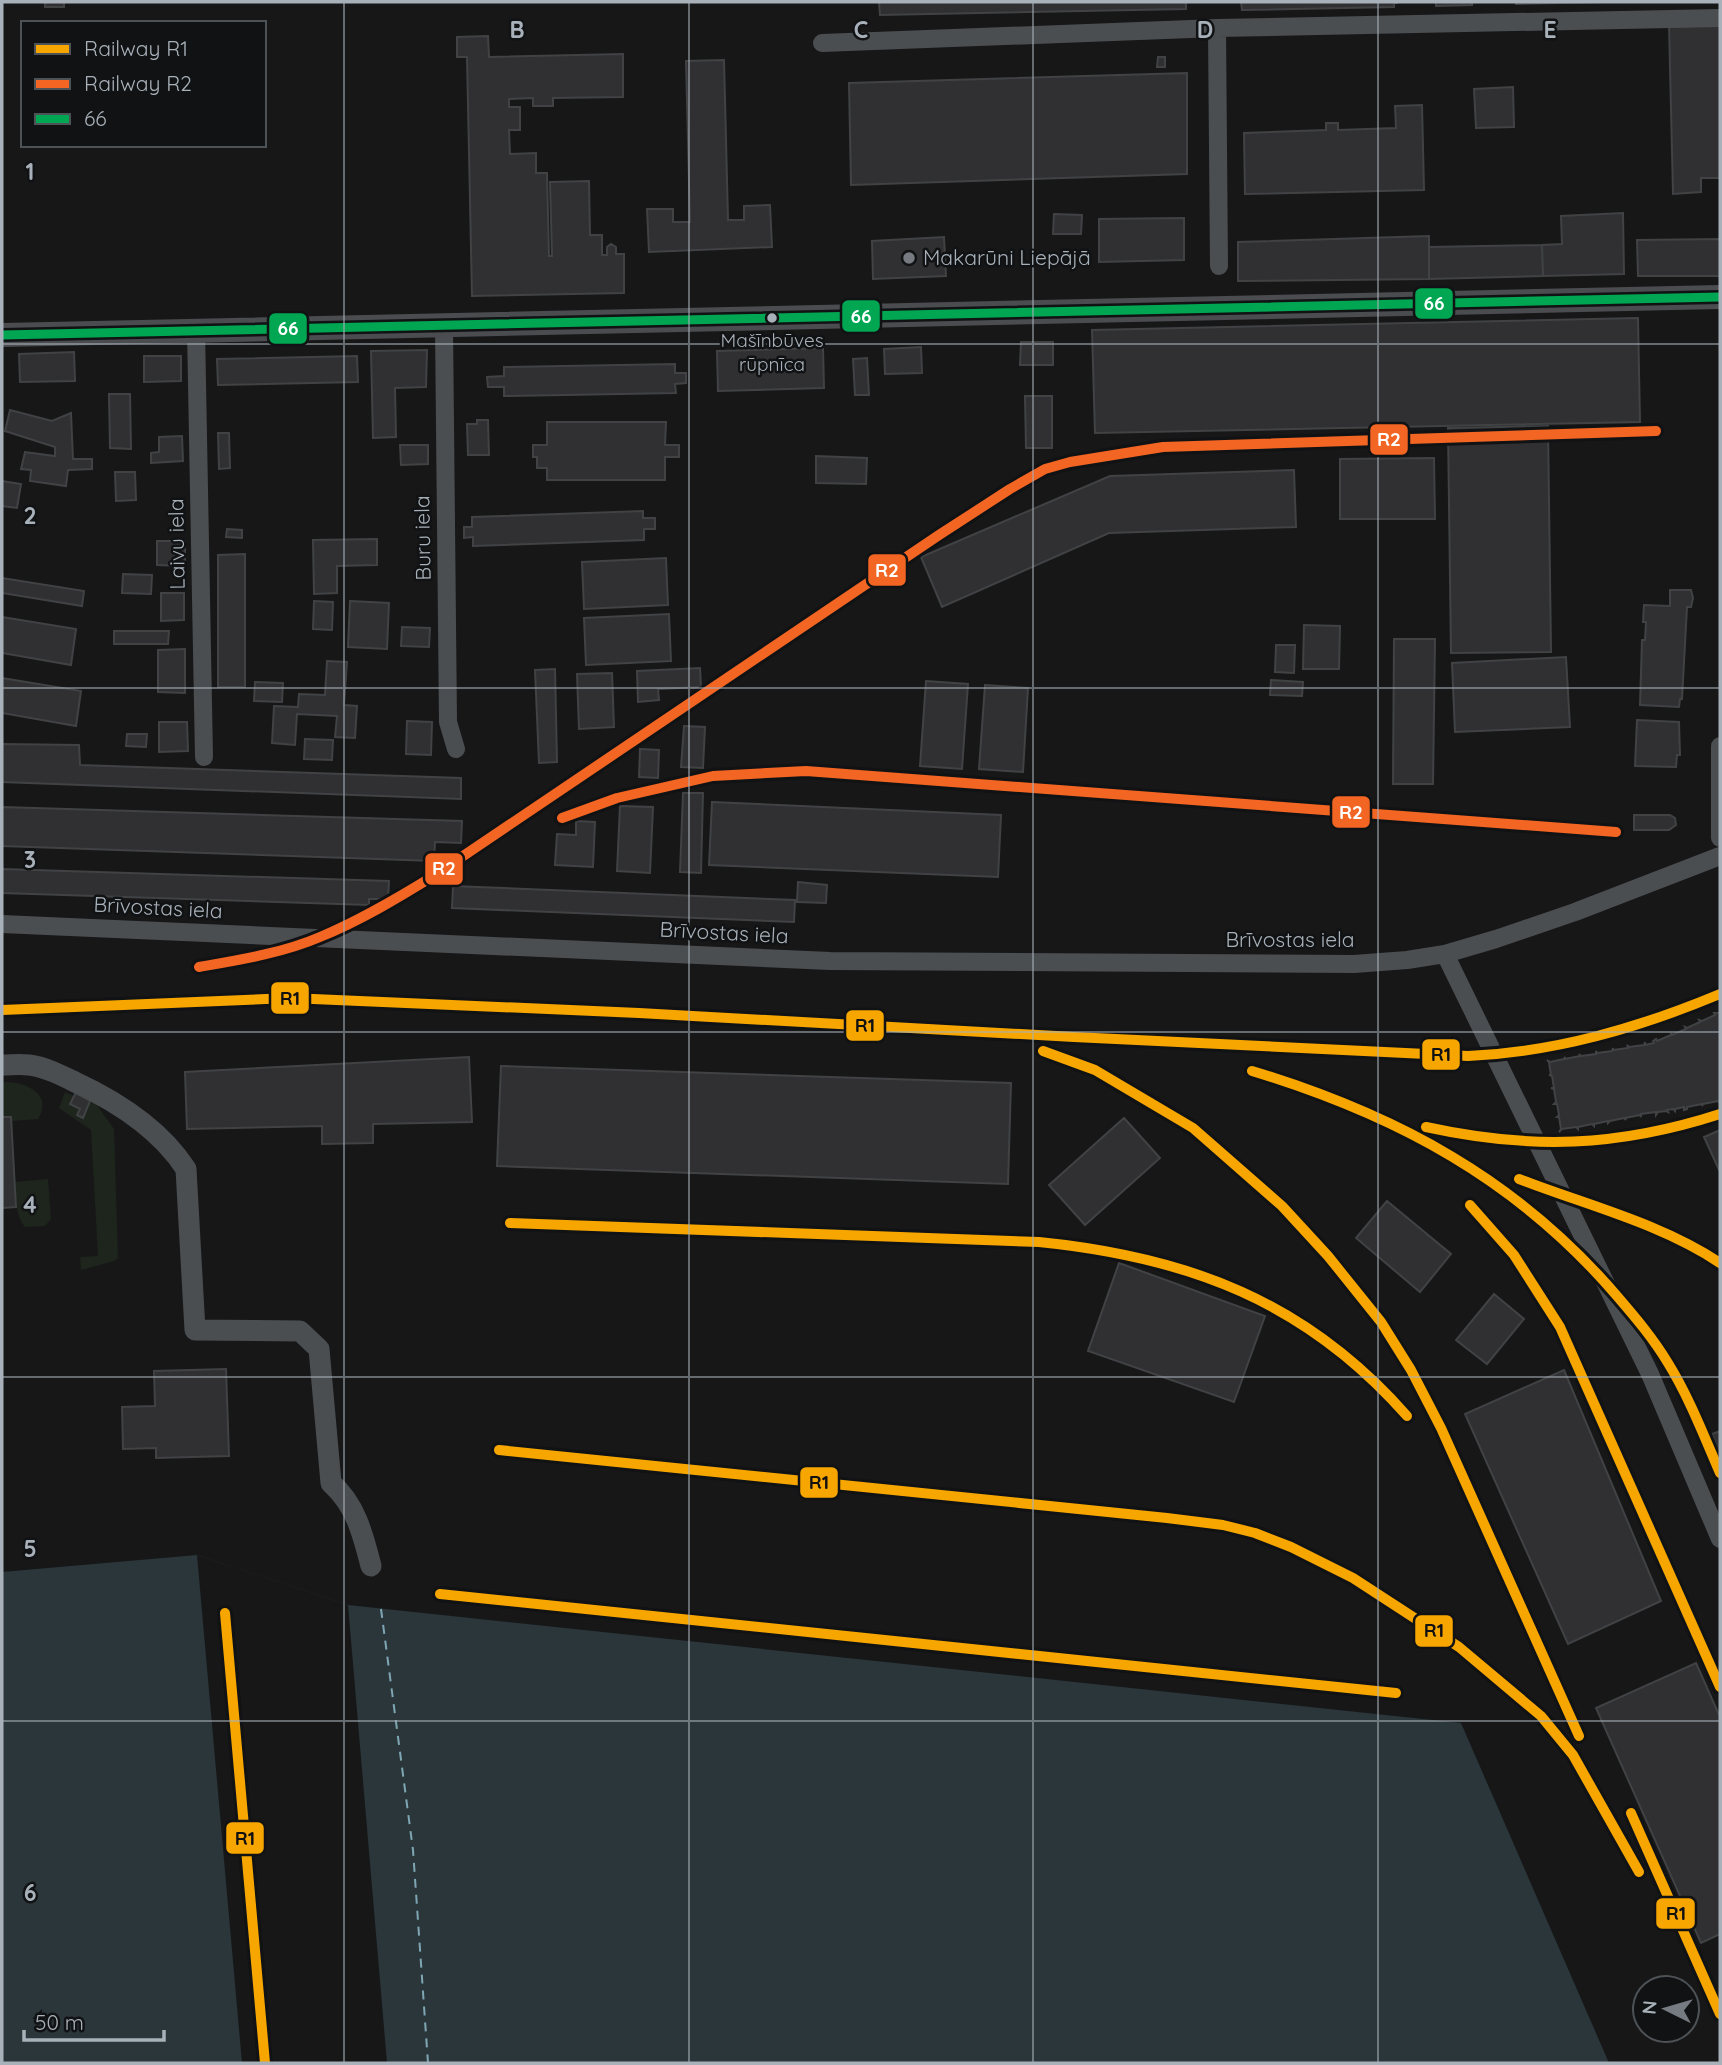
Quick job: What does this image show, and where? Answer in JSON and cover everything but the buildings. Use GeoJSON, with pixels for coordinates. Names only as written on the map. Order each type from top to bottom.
{"type":"FeatureCollection","features":[{"type":"Feature","properties":{"kind":"main road"},"geometry":{"type":"LineString","coordinates":[[2,334],[1720,297]]}},
{"type":"Feature","properties":{"kind":"street"},"geometry":{"type":"LineString","coordinates":[[822,43],[1217,28],[1720,18]]}},
{"type":"Feature","properties":{"kind":"street"},"geometry":{"type":"LineString","coordinates":[[1217,28],[1220,266]]}},
{"type":"Feature","properties":{"kind":"street","name":"Buru iela"},"geometry":{"type":"LineString","coordinates":[[444,326],[448,722],[456,749]]}},
{"type":"Feature","properties":{"kind":"street","name":"Laivu iela"},"geometry":{"type":"LineString","coordinates":[[196,330],[204,757]]}},
{"type":"Feature","properties":{"kind":"street"},"geometry":{"type":"LineString","coordinates":[[1720,746],[1720,838]]}},
{"type":"Feature","properties":{"kind":"street","name":"Brīvostas iela"},"geometry":{"type":"LineString","coordinates":[[2,924],[830,961],[1354,964],[1445,954],[1496,939],[1720,856]]}},
{"type":"Feature","properties":{"kind":"street"},"geometry":{"type":"LineString","coordinates":[[1445,954],[1650,1374],[1720,1539]]}},
{"type":"Feature","properties":{"kind":"street"},"geometry":{"type":"LineString","coordinates":[[2,1065],[31,1065],[55,1072],[86,1087],[134,1115],[176,1154],[186,1169],[195,1330],[300,1331],[319,1349],[331,1483],[342,1493],[361,1527],[371,1566]]}},
{"type":"Feature","properties":{"kind":"shaded area"},"geometry":{"type":"Polygon","coordinates":[[[2,1082],[27,1086],[34,1090],[42,1102],[38,1119],[12,1121],[11,1117],[2,1117],[2,1082]]]}},
{"type":"Feature","properties":{"kind":"shaded area"},"geometry":{"type":"Polygon","coordinates":[[[65,1092],[74,1096],[70,1104],[80,1109],[78,1115],[83,1118],[90,1101],[94,1101],[114,1129],[118,1258],[81,1270],[80,1257],[98,1256],[91,1130],[59,1108],[65,1092]]]}},
{"type":"Feature","properties":{"kind":"shaded area"},"geometry":{"type":"Polygon","coordinates":[[[48,1179],[51,1219],[45,1226],[25,1227],[18,1212],[15,1182],[48,1179]]]}},
{"type":"Feature","properties":{"kind":"shaded area"},"geometry":{"type":"Polygon","coordinates":[[[197,1555],[348,1605],[1461,1723],[1609,2063],[2,2063],[2,1572],[197,1555]]]}},
{"type":"Feature","properties":{"kind":"pier"},"geometry":{"type":"Polygon","coordinates":[[[197,1555],[348,1605],[387,2063],[242,2063],[197,1555]]]}},
{"type":"Feature","properties":{"kind":"ferry route"},"geometry":{"type":"LineString","coordinates":[[381,1609],[413,1850],[428,2063]]}},
{"type":"Feature","properties":{"kind":"rail line","name":"R2"},"geometry":{"type":"LineString","coordinates":[[199,967],[306,943],[407,892],[939,535],[1045,469],[1070,462],[1163,447],[1656,431]]}},
{"type":"Feature","properties":{"kind":"rail line","name":"R2"},"geometry":{"type":"LineString","coordinates":[[562,818],[617,798],[713,776],[806,771],[1616,832]]}},
{"type":"Feature","properties":{"kind":"rail line","name":"R1"},"geometry":{"type":"LineString","coordinates":[[2,1010],[290,998],[639,1013],[1468,1056],[1565,1044],[1627,1028],[1720,994]]}},
{"type":"Feature","properties":{"kind":"rail line","name":"R1"},"geometry":{"type":"LineString","coordinates":[[1043,1051],[1095,1070],[1193,1128],[1282,1206],[1328,1256],[1381,1322],[1411,1370],[1441,1428],[1579,1736]]}},
{"type":"Feature","properties":{"kind":"rail line","name":"R1"},"geometry":{"type":"LineString","coordinates":[[1252,1071],[1356,1108],[1405,1131],[1452,1156],[1539,1218],[1579,1255],[1617,1296],[1656,1345],[1683,1389],[1720,1473]]}},
{"type":"Feature","properties":{"kind":"rail line","name":"R1"},"geometry":{"type":"LineString","coordinates":[[1426,1127],[1502,1139],[1574,1142],[1646,1133],[1720,1114]]}},
{"type":"Feature","properties":{"kind":"rail line","name":"R1"},"geometry":{"type":"LineString","coordinates":[[1519,1179],[1648,1226],[1720,1263]]}},
{"type":"Feature","properties":{"kind":"rail line","name":"R1"},"geometry":{"type":"LineString","coordinates":[[1470,1205],[1514,1255],[1560,1327],[1720,1687]]}},
{"type":"Feature","properties":{"kind":"rail line","name":"R1"},"geometry":{"type":"LineString","coordinates":[[510,1223],[1039,1242],[1145,1259],[1194,1273],[1285,1314],[1328,1342],[1368,1376],[1407,1416]]}},
{"type":"Feature","properties":{"kind":"rail line","name":"R1"},"geometry":{"type":"LineString","coordinates":[[499,1450],[1167,1518],[1223,1525],[1255,1533],[1291,1547],[1353,1578],[1459,1647],[1541,1716],[1573,1755],[1639,1872]]}},
{"type":"Feature","properties":{"kind":"rail line","name":"R1"},"geometry":{"type":"LineString","coordinates":[[440,1594],[1396,1693]]}},
{"type":"Feature","properties":{"kind":"rail line","name":"R1"},"geometry":{"type":"LineString","coordinates":[[225,1613],[265,2063]]}},
{"type":"Feature","properties":{"kind":"rail line","name":"R1"},"geometry":{"type":"LineString","coordinates":[[1631,1813],[1720,2014]]}},
{"type":"Feature","properties":{"kind":"transit line","name":"66"},"geometry":{"type":"LineString","coordinates":[[2,335],[1720,297]]}},
{"type":"Feature","properties":{"kind":"place","name":"Makarūni Liepājā"},"geometry":{"type":"Point","coordinates":[909,258]}},
{"type":"Feature","properties":{"kind":"place","name":"Mašīnbūves rūpnīca"},"geometry":{"type":"Point","coordinates":[772,318]}}]}
